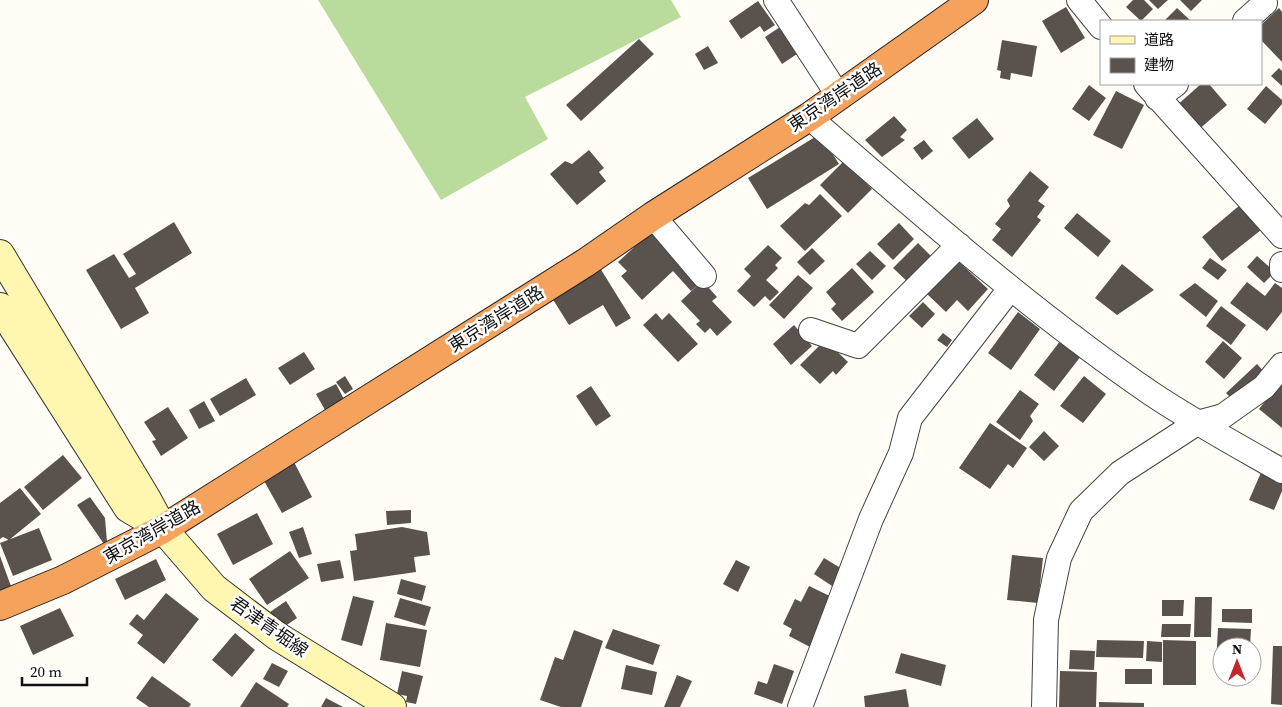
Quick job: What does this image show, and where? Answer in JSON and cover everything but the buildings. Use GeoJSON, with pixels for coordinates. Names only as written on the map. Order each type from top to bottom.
{"type":"FeatureCollection","features":[{"type":"Feature","properties":{"kind":"highway","name":"東京湾岸道路"},"geometry":{"type":"LineString","coordinates":[[0,606],[63,580],[163,529],[576,269],[653,216],[808,116],[974,0]]}},
{"type":"Feature","properties":{"kind":"street"},"geometry":{"type":"LineString","coordinates":[[776,0],[838,95]]}},
{"type":"Feature","properties":{"kind":"street"},"geometry":{"type":"LineString","coordinates":[[1079,0],[1100,26]]}},
{"type":"Feature","properties":{"kind":"street"},"geometry":{"type":"LineString","coordinates":[[1247,20],[1266,3]]}},
{"type":"Feature","properties":{"kind":"street"},"geometry":{"type":"LineString","coordinates":[[1172,85],[1151,91],[1282,236]]}},
{"type":"Feature","properties":{"kind":"street"},"geometry":{"type":"LineString","coordinates":[[808,116],[1013,290],[1152,394],[1197,423],[1282,471]]}},
{"type":"Feature","properties":{"kind":"street"},"geometry":{"type":"LineString","coordinates":[[653,216],[704,276]]}},
{"type":"Feature","properties":{"kind":"street"},"geometry":{"type":"LineString","coordinates":[[811,330],[858,346],[959,245]]}},
{"type":"Feature","properties":{"kind":"street"},"geometry":{"type":"LineString","coordinates":[[0,254],[163,529]]}},
{"type":"Feature","properties":{"kind":"street"},"geometry":{"type":"LineString","coordinates":[[1282,264],[1282,270]]}},
{"type":"Feature","properties":{"kind":"street"},"geometry":{"type":"LineString","coordinates":[[800,707],[871,519],[901,453],[910,418],[1006,294],[1013,290]]}},
{"type":"Feature","properties":{"kind":"street"},"geometry":{"type":"LineString","coordinates":[[0,306],[128,508],[163,529]]}},
{"type":"Feature","properties":{"kind":"street"},"geometry":{"type":"LineString","coordinates":[[1044,707],[1046,620],[1058,558],[1082,511],[1120,473],[1197,423],[1223,416],[1264,388],[1282,365]]}},
{"type":"Feature","properties":{"kind":"street","name":"君津青堀線"},"geometry":{"type":"LineString","coordinates":[[163,529],[214,588],[277,636],[392,707]]}},
{"type":"Feature","properties":{"kind":"green space"},"geometry":{"type":"Polygon","coordinates":[[[318,0],[671,0],[681,17],[525,97],[548,139],[441,200],[318,0]]]}}]}
